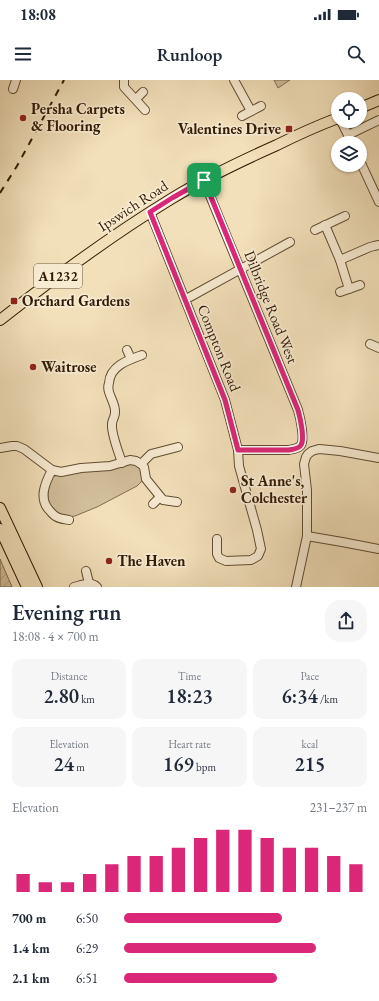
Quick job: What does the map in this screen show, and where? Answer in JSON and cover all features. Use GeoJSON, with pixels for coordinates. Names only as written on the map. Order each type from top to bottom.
{"type":"FeatureCollection","features":[{"type":"Feature","properties":{"kind":"main road"},"geometry":{"type":"LineString","coordinates":[[367,105],[379,100]]}},
{"type":"Feature","properties":{"kind":"main road","name":"Ipswich Road"},"geometry":{"type":"LineString","coordinates":[[0,320],[106,241],[172,198],[258,153],[331,121]]}},
{"type":"Feature","properties":{"kind":"main road"},"geometry":{"type":"LineString","coordinates":[[0,508],[36,587]]}},
{"type":"Feature","properties":{"kind":"main road"},"geometry":{"type":"LineString","coordinates":[[0,529],[27,587]]}},
{"type":"Feature","properties":{"kind":"street"},"geometry":{"type":"LineString","coordinates":[[13,89],[16,80]]}},
{"type":"Feature","properties":{"kind":"street"},"geometry":{"type":"LineString","coordinates":[[124,80],[124,87],[145,110]]}},
{"type":"Feature","properties":{"kind":"street"},"geometry":{"type":"LineString","coordinates":[[234,80],[251,111]]}},
{"type":"Feature","properties":{"kind":"street"},"geometry":{"type":"LineString","coordinates":[[136,100],[143,92]]}},
{"type":"Feature","properties":{"kind":"street"},"geometry":{"type":"LineString","coordinates":[[242,116],[261,106]]}},
{"type":"Feature","properties":{"kind":"street"},"geometry":{"type":"LineString","coordinates":[[344,128],[348,135],[379,120]]}},
{"type":"Feature","properties":{"kind":"street"},"geometry":{"type":"LineString","coordinates":[[367,172],[376,188],[379,202]]}},
{"type":"Feature","properties":{"kind":"street","name":"Dilbridge Road West"},"geometry":{"type":"LineString","coordinates":[[204,180],[300,417],[302,437],[302,443],[300,446],[289,450],[238,450]]}},
{"type":"Feature","properties":{"kind":"street","name":"Compton Road"},"geometry":{"type":"LineString","coordinates":[[150,212],[225,400],[238,450],[239,466],[261,550],[258,556],[251,560],[226,561],[219,558],[217,554],[217,539]]}},
{"type":"Feature","properties":{"kind":"street"},"geometry":{"type":"LineString","coordinates":[[315,230],[344,216]]}},
{"type":"Feature","properties":{"kind":"street"},"geometry":{"type":"LineString","coordinates":[[325,225],[340,260],[349,289]]}},
{"type":"Feature","properties":{"kind":"street"},"geometry":{"type":"LineString","coordinates":[[188,298],[290,242]]}},
{"type":"Feature","properties":{"kind":"street"},"geometry":{"type":"LineString","coordinates":[[340,260],[370,247],[379,246]]}},
{"type":"Feature","properties":{"kind":"street"},"geometry":{"type":"LineString","coordinates":[[340,292],[360,285]]}},
{"type":"Feature","properties":{"kind":"street"},"geometry":{"type":"LineString","coordinates":[[370,344],[379,348]]}},
{"type":"Feature","properties":{"kind":"street"},"geometry":{"type":"LineString","coordinates":[[127,350],[131,359]]}},
{"type":"Feature","properties":{"kind":"street"},"geometry":{"type":"LineString","coordinates":[[122,463],[111,426],[112,420],[116,414],[115,407],[108,391],[109,381],[114,370],[118,366],[142,355]]}},
{"type":"Feature","properties":{"kind":"street"},"geometry":{"type":"LineString","coordinates":[[0,448],[17,446],[24,449],[52,470],[61,472],[81,468],[110,466],[130,460],[136,461],[144,467],[146,479],[160,497],[163,500],[177,502]]}},
{"type":"Feature","properties":{"kind":"street"},"geometry":{"type":"LineString","coordinates":[[141,464],[152,454],[178,447]]}},
{"type":"Feature","properties":{"kind":"street"},"geometry":{"type":"LineString","coordinates":[[296,587],[307,536],[307,490],[304,464],[308,454],[316,450],[328,450],[379,458]]}},
{"type":"Feature","properties":{"kind":"street"},"geometry":{"type":"LineString","coordinates":[[52,470],[43,495],[44,502],[54,516],[69,520]]}},
{"type":"Feature","properties":{"kind":"street"},"geometry":{"type":"LineString","coordinates":[[153,504],[160,497]]}},
{"type":"Feature","properties":{"kind":"street"},"geometry":{"type":"LineString","coordinates":[[49,524],[54,516]]}},
{"type":"Feature","properties":{"kind":"street"},"geometry":{"type":"LineString","coordinates":[[307,536],[379,549]]}},
{"type":"Feature","properties":{"kind":"street"},"geometry":{"type":"LineString","coordinates":[[86,571],[88,583]]}},
{"type":"Feature","properties":{"kind":"street"},"geometry":{"type":"LineString","coordinates":[[74,587],[88,583],[95,584],[98,587]]}},
{"type":"Feature","properties":{"kind":"shaded area"},"geometry":{"type":"Polygon","coordinates":[[[274,80],[290,80],[278,88],[274,80]]]}},
{"type":"Feature","properties":{"kind":"shaded area"},"geometry":{"type":"Polygon","coordinates":[[[131,463],[140,466],[143,480],[137,486],[97,507],[69,517],[60,514],[50,505],[48,491],[52,477],[131,463]]]}},
{"type":"Feature","properties":{"kind":"shaded area"},"geometry":{"type":"Polygon","coordinates":[[[0,559],[12,587],[0,587],[0,559]]]}},
{"type":"Feature","properties":{"kind":"railway"},"geometry":{"type":"LineString","coordinates":[[0,193],[17,166],[64,80]]}},
{"type":"Feature","properties":{"kind":"place","name":"Persha Carpets & Flooring"},"geometry":{"type":"Point","coordinates":[23,118]}},
{"type":"Feature","properties":{"kind":"place","name":"Valentines Drive"},"geometry":{"type":"Point","coordinates":[289,129]}},
{"type":"Feature","properties":{"kind":"place","name":"Orchard Gardens"},"geometry":{"type":"Point","coordinates":[14,301]}},
{"type":"Feature","properties":{"kind":"place","name":"Waitrose"},"geometry":{"type":"Point","coordinates":[33,367]}},
{"type":"Feature","properties":{"kind":"place","name":"St Anne's, Colchester"},"geometry":{"type":"Point","coordinates":[233,490]}},
{"type":"Feature","properties":{"kind":"place","name":"The Haven"},"geometry":{"type":"Point","coordinates":[109,561]}},
{"type":"Feature","properties":{"kind":"route"},"geometry":{"type":"LineString","coordinates":[[204,180],[298,410],[302,443],[296,448],[289,450],[238,450],[225,400],[150,212],[204,180]]}}]}
